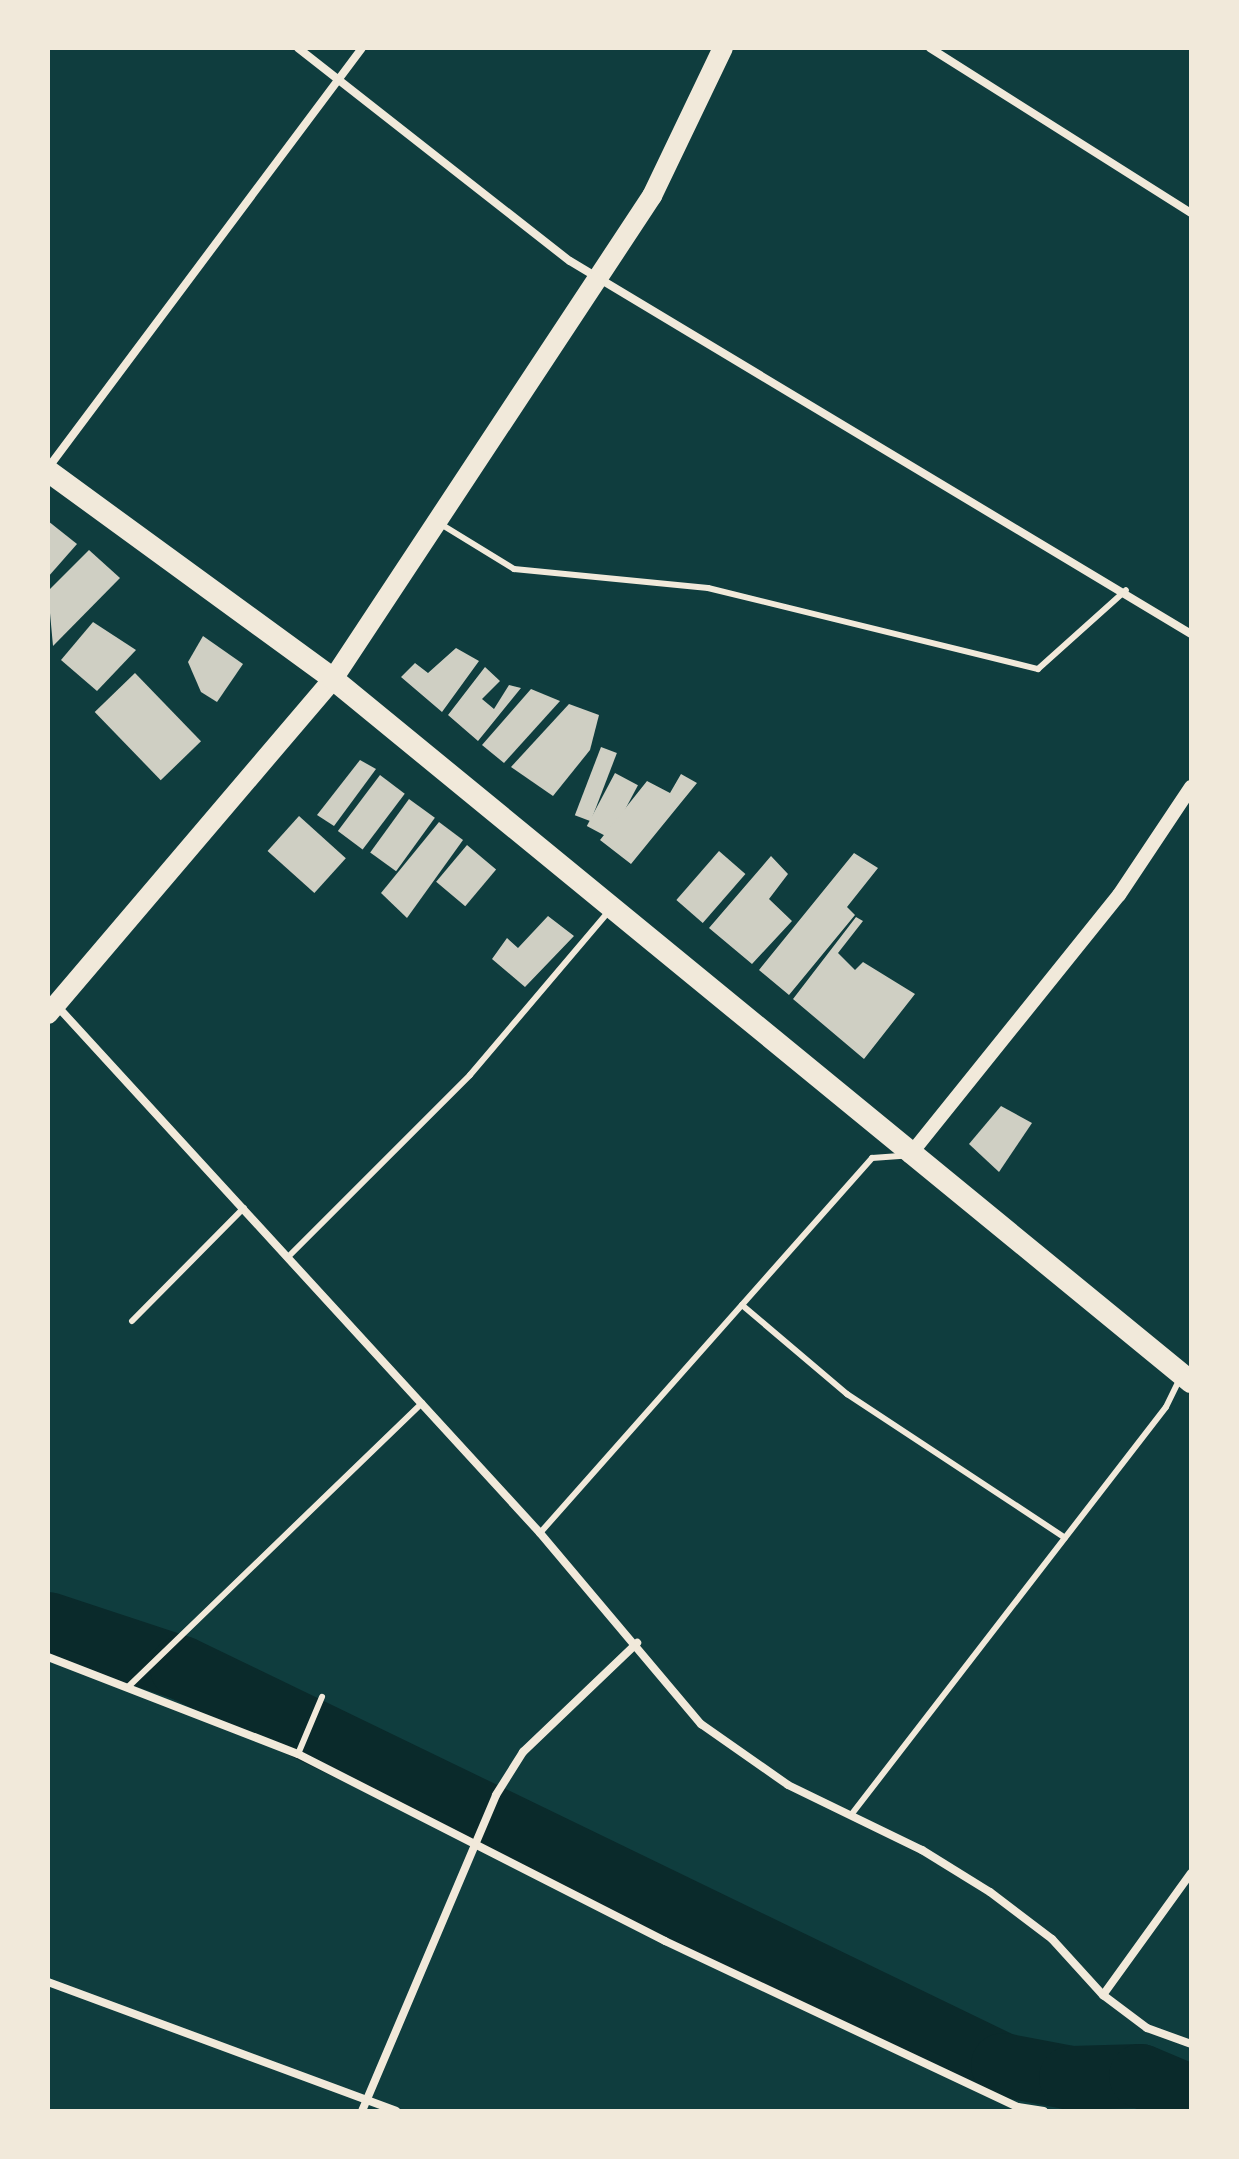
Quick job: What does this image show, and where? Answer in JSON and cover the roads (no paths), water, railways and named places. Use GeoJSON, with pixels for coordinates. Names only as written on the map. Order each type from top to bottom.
{"type":"FeatureCollection","features":[{"type":"Feature","properties":{"kind":"highway"},"geometry":{"type":"LineString","coordinates":[[48,470],[333,679],[613,907],[909,1156],[1188,1373]]}},
{"type":"Feature","properties":{"kind":"main road"},"geometry":{"type":"LineString","coordinates":[[52,1009],[333,679],[602,277],[652,196],[723,48]]}},
{"type":"Feature","properties":{"kind":"street"},"geometry":{"type":"LineString","coordinates":[[298,48],[341,77],[501,208],[602,277],[1126,590],[1191,634]]}},
{"type":"Feature","properties":{"kind":"street"},"geometry":{"type":"LineString","coordinates":[[48,470],[362,48]]}},
{"type":"Feature","properties":{"kind":"street"},"geometry":{"type":"LineString","coordinates":[[930,48],[1191,213]]}},
{"type":"Feature","properties":{"kind":"street"},"geometry":{"type":"LineString","coordinates":[[909,1156],[1119,895],[1191,787]]}},
{"type":"Feature","properties":{"kind":"street"},"geometry":{"type":"LineString","coordinates":[[52,1009],[244,1208],[422,1403],[637,1643],[701,1724],[731,1749],[990,1892],[1052,1939],[1103,1995],[1147,2028],[1191,2044]]}},
{"type":"Feature","properties":{"kind":"street"},"geometry":{"type":"LineString","coordinates":[[362,2111],[475,1843],[523,1752],[637,1643]]}},
{"type":"Feature","properties":{"kind":"street"},"geometry":{"type":"LineString","coordinates":[[48,1657],[298,1754],[821,2015],[1018,2107],[1044,2111]]}},
{"type":"Feature","properties":{"kind":"street"},"geometry":{"type":"LineString","coordinates":[[1103,1995],[1191,1873]]}},
{"type":"Feature","properties":{"kind":"street"},"geometry":{"type":"LineString","coordinates":[[48,1982],[396,2111]]}},
{"type":"Feature","properties":{"kind":"lane"},"geometry":{"type":"LineString","coordinates":[[438,523],[514,569],[708,588],[1038,669],[1126,590]]}},
{"type":"Feature","properties":{"kind":"lane"},"geometry":{"type":"LineString","coordinates":[[288,1257],[470,1075],[613,907]]}},
{"type":"Feature","properties":{"kind":"lane"},"geometry":{"type":"LineString","coordinates":[[540,1533],[872,1158],[909,1156]]}},
{"type":"Feature","properties":{"kind":"lane"},"geometry":{"type":"LineString","coordinates":[[132,1321],[244,1208]]}},
{"type":"Feature","properties":{"kind":"lane"},"geometry":{"type":"LineString","coordinates":[[742,1305],[847,1394],[1065,1538]]}},
{"type":"Feature","properties":{"kind":"lane"},"geometry":{"type":"LineString","coordinates":[[851,1815],[1166,1407],[1188,1373]]}},
{"type":"Feature","properties":{"kind":"lane"},"geometry":{"type":"LineString","coordinates":[[128,1687],[422,1403]]}},
{"type":"Feature","properties":{"kind":"lane"},"geometry":{"type":"LineString","coordinates":[[298,1754],[322,1697]]}},
{"type":"Feature","properties":{"kind":"waterway"},"geometry":{"type":"LineString","coordinates":[[48,1624],[182,1668],[1003,2065],[1071,2078],[1141,2076],[1191,2097]]}}]}
